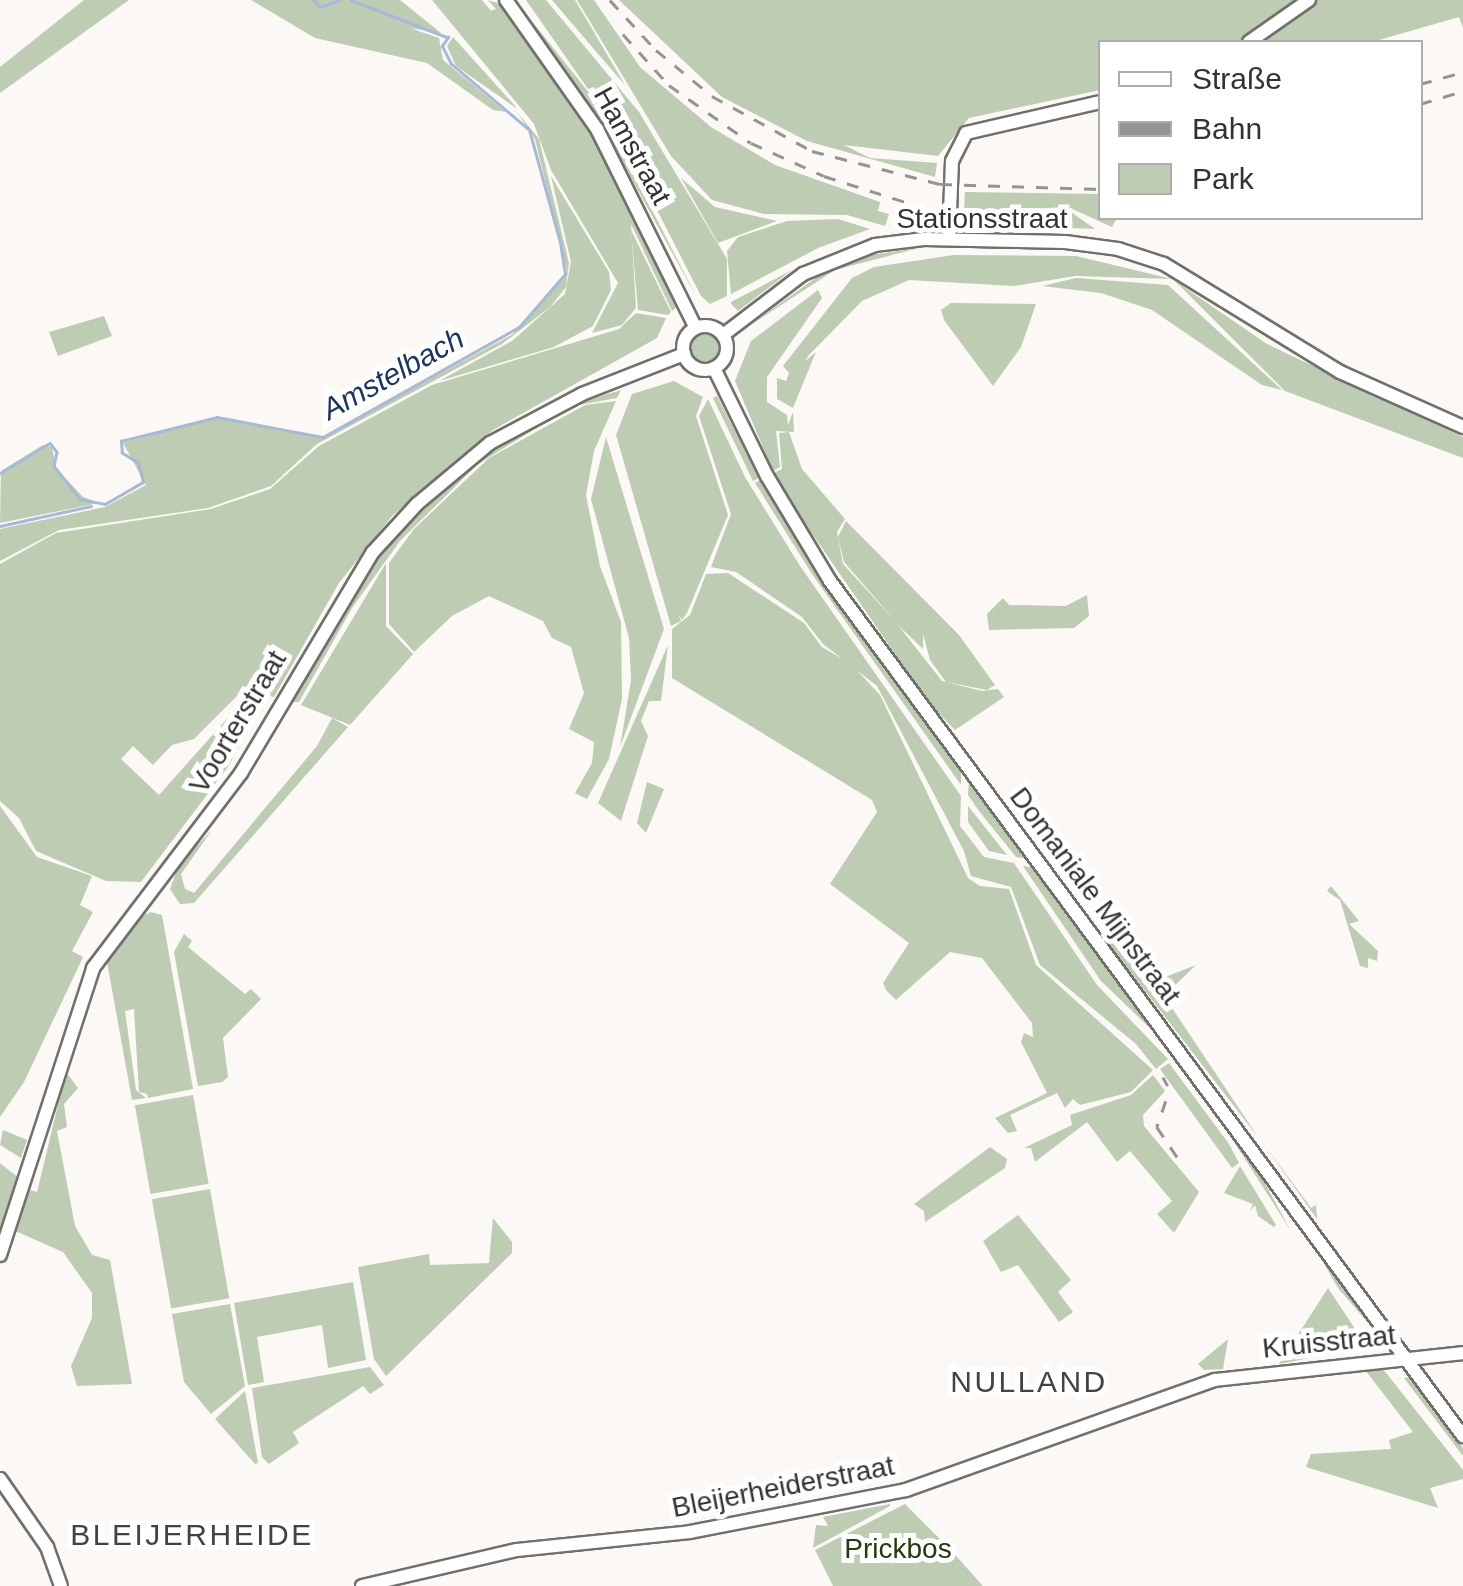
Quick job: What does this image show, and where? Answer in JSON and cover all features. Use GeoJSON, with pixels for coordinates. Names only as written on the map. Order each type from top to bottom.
{"type":"FeatureCollection","features":[{"type":"Feature","properties":{"kind":"street","name":"Hamstraat"},"geometry":{"type":"LineString","coordinates":[[506,0],[603,139],[696,328]]}},
{"type":"Feature","properties":{"kind":"street"},"geometry":{"type":"LineString","coordinates":[[1252,40],[1309,0]]}},
{"type":"Feature","properties":{"kind":"street"},"geometry":{"type":"LineString","coordinates":[[949,240],[952,161],[966,134],[1098,102]]}},
{"type":"Feature","properties":{"kind":"street","name":"Stationsstraat"},"geometry":{"type":"LineString","coordinates":[[723,335],[830,260],[882,243],[1066,242],[1139,254],[1179,272],[1340,372],[1463,427]]}},
{"type":"Feature","properties":{"kind":"street"},"geometry":{"type":"LineString","coordinates":[[708,326],[723,335],[727,351],[714,368],[696,368],[684,354],[685,338],[696,328],[708,326]]}},
{"type":"Feature","properties":{"kind":"street","name":"Voorterstraat"},"geometry":{"type":"LineString","coordinates":[[0,1255],[94,968],[232,787],[373,552],[433,488],[490,443],[582,394],[684,354]]}},
{"type":"Feature","properties":{"kind":"street","name":"Domaniale Mijnstraat"},"geometry":{"type":"LineString","coordinates":[[714,368],[767,476],[830,581],[1463,1436]]}},
{"type":"Feature","properties":{"kind":"street","name":"Kruisstraat"},"geometry":{"type":"LineString","coordinates":[[1201,1385],[1463,1353]]}},
{"type":"Feature","properties":{"kind":"street","name":"Bleijerheiderstraat"},"geometry":{"type":"LineString","coordinates":[[362,1586],[516,1550],[690,1532],[906,1490],[1201,1385]]}},
{"type":"Feature","properties":{"kind":"street"},"geometry":{"type":"LineString","coordinates":[[0,1479],[48,1547],[61,1586]]}},
{"type":"Feature","properties":{"kind":"green space"},"geometry":{"type":"Polygon","coordinates":[[[84,0],[129,0],[0,93],[0,67],[84,0]]]}},
{"type":"Feature","properties":{"kind":"green space"},"geometry":{"type":"Polygon","coordinates":[[[251,0],[400,0],[441,33],[410,28],[439,38],[443,60],[506,112],[493,110],[427,63],[315,38],[251,0]]]}},
{"type":"Feature","properties":{"kind":"green space"},"geometry":{"type":"Polygon","coordinates":[[[432,0],[482,0],[491,11],[496,9],[488,0],[503,5],[583,118],[677,307],[672,311],[631,224],[636,308],[622,325],[592,333],[618,283],[551,170],[534,124],[432,0]]]}},
{"type":"Feature","properties":{"kind":"green space"},"geometry":{"type":"Polygon","coordinates":[[[515,0],[598,104],[697,298],[595,112],[515,0]]]}},
{"type":"Feature","properties":{"kind":"green space"},"geometry":{"type":"Polygon","coordinates":[[[526,0],[546,0],[639,112],[727,259],[727,296],[710,304],[701,296],[594,87],[588,89],[526,0]]]}},
{"type":"Feature","properties":{"kind":"green space"},"geometry":{"type":"Polygon","coordinates":[[[552,0],[575,0],[625,85],[599,55],[552,0]]]}},
{"type":"Feature","properties":{"kind":"green space"},"geometry":{"type":"Polygon","coordinates":[[[577,0],[594,0],[640,67],[711,127],[775,165],[880,202],[878,211],[889,214],[885,226],[847,215],[764,214],[712,200],[671,156],[577,0]]]}},
{"type":"Feature","properties":{"kind":"green space"},"geometry":{"type":"Polygon","coordinates":[[[619,0],[1463,0],[1463,28],[1459,17],[1379,40],[1098,40],[1098,90],[969,118],[938,156],[844,145],[870,158],[937,163],[935,177],[807,141],[722,97],[619,0]]]}},
{"type":"Feature","properties":{"kind":"green space"},"geometry":{"type":"Polygon","coordinates":[[[453,37],[516,108],[456,66],[447,46],[453,37]]]}},
{"type":"Feature","properties":{"kind":"green space"},"geometry":{"type":"Polygon","coordinates":[[[517,112],[539,139],[569,263],[566,287],[550,307],[502,344],[317,444],[271,486],[208,508],[59,530],[0,561],[0,529],[105,507],[146,485],[123,443],[215,418],[321,438],[513,334],[567,271],[535,139],[517,112]]]}},
{"type":"Feature","properties":{"kind":"green space"},"geometry":{"type":"Polygon","coordinates":[[[551,176],[609,272],[611,290],[593,326],[554,347],[439,381],[512,341],[565,294],[571,262],[551,176]]]}},
{"type":"Feature","properties":{"kind":"green space"},"geometry":{"type":"Polygon","coordinates":[[[681,178],[715,207],[777,221],[718,243],[681,178]]]}},
{"type":"Feature","properties":{"kind":"green space"},"geometry":{"type":"Polygon","coordinates":[[[965,192],[1098,194],[1098,220],[1116,220],[1112,227],[1068,207],[964,212],[965,192]]]}},
{"type":"Feature","properties":{"kind":"green space"},"geometry":{"type":"Polygon","coordinates":[[[1068,210],[1095,229],[973,224],[964,214],[1068,210]]]}},
{"type":"Feature","properties":{"kind":"green space"},"geometry":{"type":"Polygon","coordinates":[[[838,219],[870,229],[818,248],[731,294],[727,251],[738,237],[787,221],[838,219]]]}},
{"type":"Feature","properties":{"kind":"green space"},"geometry":{"type":"Polygon","coordinates":[[[631,230],[671,312],[668,315],[638,310],[631,230]]]}},
{"type":"Feature","properties":{"kind":"green space"},"geometry":{"type":"Polygon","coordinates":[[[919,248],[835,270],[749,326],[828,269],[864,256],[919,248]]]}},
{"type":"Feature","properties":{"kind":"green space"},"geometry":{"type":"Polygon","coordinates":[[[954,255],[1076,256],[1172,279],[1075,276],[1014,286],[909,280],[862,301],[809,355],[805,361],[816,352],[793,408],[777,399],[777,378],[786,381],[789,373],[783,366],[852,278],[874,267],[954,255]]]}},
{"type":"Feature","properties":{"kind":"green space"},"geometry":{"type":"Polygon","coordinates":[[[792,270],[738,311],[731,304],[731,302],[792,270]]]}},
{"type":"Feature","properties":{"kind":"green space"},"geometry":{"type":"Polygon","coordinates":[[[1076,278],[1168,285],[1282,390],[1262,385],[1152,310],[1101,293],[1042,286],[1076,278]]]}},
{"type":"Feature","properties":{"kind":"green space"},"geometry":{"type":"Polygon","coordinates":[[[1175,281],[1267,344],[1463,437],[1463,458],[1285,391],[1175,281]]]}},
{"type":"Feature","properties":{"kind":"green space"},"geometry":{"type":"Polygon","coordinates":[[[818,290],[822,298],[767,377],[767,402],[787,415],[788,425],[793,412],[794,432],[776,431],[780,467],[773,471],[735,381],[751,341],[818,290]]]}},
{"type":"Feature","properties":{"kind":"green space"},"geometry":{"type":"Polygon","coordinates":[[[951,303],[1036,304],[1021,347],[993,386],[944,320],[941,310],[951,303]]]}},
{"type":"Feature","properties":{"kind":"green space"},"geometry":{"type":"Polygon","coordinates":[[[636,313],[666,318],[657,338],[493,430],[392,516],[339,583],[274,697],[243,690],[194,739],[172,745],[153,765],[133,746],[121,759],[159,795],[241,703],[247,700],[258,711],[228,767],[141,882],[106,881],[36,851],[19,818],[0,801],[0,564],[56,533],[211,509],[270,489],[319,446],[432,385],[619,329],[636,313]]]}},
{"type":"Feature","properties":{"kind":"green space"},"geometry":{"type":"Polygon","coordinates":[[[104,316],[112,336],[58,356],[49,332],[104,316]]]}},
{"type":"Feature","properties":{"kind":"green space"},"geometry":{"type":"Polygon","coordinates":[[[705,332],[716,337],[721,348],[716,359],[705,364],[694,359],[689,348],[694,337],[705,332]]]}},
{"type":"Feature","properties":{"kind":"green space"},"geometry":{"type":"Polygon","coordinates":[[[674,381],[703,397],[696,416],[728,515],[687,613],[682,620],[678,614],[681,621],[671,626],[616,435],[632,394],[674,381]]]}},
{"type":"Feature","properties":{"kind":"green space"},"geometry":{"type":"Polygon","coordinates":[[[621,390],[617,398],[579,405],[546,422],[478,464],[400,541],[352,608],[299,702],[289,702],[375,560],[424,505],[502,442],[588,400],[621,390]]]}},
{"type":"Feature","properties":{"kind":"green space"},"geometry":{"type":"Polygon","coordinates":[[[717,396],[759,478],[753,481],[713,398],[717,396]]]}},
{"type":"Feature","properties":{"kind":"green space"},"geometry":{"type":"Polygon","coordinates":[[[708,399],[745,477],[800,566],[961,796],[960,826],[984,857],[1014,863],[1097,985],[1168,1059],[1156,1069],[1136,1044],[1040,965],[1011,887],[971,876],[964,851],[877,686],[823,644],[802,617],[736,572],[711,567],[731,514],[699,416],[708,399]]]}},
{"type":"Feature","properties":{"kind":"green space"},"geometry":{"type":"Polygon","coordinates":[[[616,401],[594,451],[586,495],[600,566],[621,622],[622,699],[609,759],[587,799],[575,793],[592,763],[594,742],[569,729],[584,693],[571,647],[552,638],[543,621],[489,596],[452,616],[414,652],[389,624],[389,563],[414,529],[489,458],[585,405],[616,401]]]}},
{"type":"Feature","properties":{"kind":"green space"},"geometry":{"type":"Polygon","coordinates":[[[789,432],[802,469],[845,519],[837,532],[843,564],[896,622],[844,562],[838,537],[846,521],[959,635],[995,685],[987,690],[946,682],[982,691],[998,689],[1004,697],[955,730],[929,703],[784,493],[774,473],[782,469],[779,433],[789,432]],[[898,625],[942,681],[946,682],[930,660],[923,634],[923,649],[898,625]]]}},
{"type":"Feature","properties":{"kind":"green space"},"geometry":{"type":"Polygon","coordinates":[[[606,437],[664,629],[620,747],[631,680],[629,638],[591,499],[606,437]]]}},
{"type":"Feature","properties":{"kind":"green space"},"geometry":{"type":"Polygon","coordinates":[[[43,445],[52,447],[56,468],[83,497],[99,503],[0,523],[1,471],[43,445]]]}},
{"type":"Feature","properties":{"kind":"green space"},"geometry":{"type":"Polygon","coordinates":[[[760,480],[820,577],[961,769],[961,785],[812,574],[755,483],[760,480]]]}},
{"type":"Feature","properties":{"kind":"green space"},"geometry":{"type":"Polygon","coordinates":[[[386,563],[386,626],[413,654],[350,725],[301,705],[386,563]]]}},
{"type":"Feature","properties":{"kind":"green space"},"geometry":{"type":"Polygon","coordinates":[[[728,573],[804,623],[822,647],[851,664],[880,695],[968,878],[980,886],[1009,889],[1036,965],[1153,1070],[1131,1092],[1080,1105],[1073,1099],[1065,1108],[1057,1093],[1010,1115],[1017,1131],[1008,1133],[995,1118],[1047,1093],[1021,1042],[1024,1033],[1033,1037],[1032,1023],[982,958],[950,952],[896,1000],[886,990],[883,983],[909,943],[830,884],[877,812],[872,800],[672,678],[672,629],[690,615],[706,574],[728,573]]]}},
{"type":"Feature","properties":{"kind":"green space"},"geometry":{"type":"Polygon","coordinates":[[[1087,595],[1089,616],[1074,628],[989,630],[987,614],[1003,598],[1009,605],[1066,606],[1087,595]]]}},
{"type":"Feature","properties":{"kind":"green space"},"geometry":{"type":"Polygon","coordinates":[[[668,645],[661,701],[649,701],[641,721],[648,736],[621,821],[598,803],[668,645]]]}},
{"type":"Feature","properties":{"kind":"green space"},"geometry":{"type":"Polygon","coordinates":[[[332,718],[348,727],[194,903],[180,904],[170,889],[179,865],[212,830],[181,874],[185,889],[194,893],[317,746],[332,718]]]}},
{"type":"Feature","properties":{"kind":"green space"},"geometry":{"type":"Polygon","coordinates":[[[969,780],[1028,859],[1016,857],[979,811],[968,795],[969,780]]]}},
{"type":"Feature","properties":{"kind":"green space"},"geometry":{"type":"Polygon","coordinates":[[[647,782],[664,789],[646,833],[637,823],[647,782]]]}},
{"type":"Feature","properties":{"kind":"green space"},"geometry":{"type":"Polygon","coordinates":[[[0,806],[37,857],[92,876],[80,905],[93,912],[72,951],[83,957],[24,1082],[0,1117],[0,806]]]}},
{"type":"Feature","properties":{"kind":"green space"},"geometry":{"type":"Polygon","coordinates":[[[968,806],[1007,855],[989,851],[968,822],[968,806]]]}},
{"type":"Feature","properties":{"kind":"green space"},"geometry":{"type":"Polygon","coordinates":[[[1023,866],[1035,868],[1256,1167],[1291,1231],[1215,1112],[1155,1033],[1101,981],[1023,866]]]}},
{"type":"Feature","properties":{"kind":"green space"},"geometry":{"type":"Polygon","coordinates":[[[1331,886],[1359,921],[1349,924],[1378,951],[1377,961],[1368,958],[1368,968],[1360,966],[1340,900],[1327,891],[1331,886]]]}},
{"type":"Feature","properties":{"kind":"green space"},"geometry":{"type":"Polygon","coordinates":[[[151,912],[162,915],[193,1089],[148,1098],[139,1092],[134,1009],[125,1011],[136,1090],[146,1098],[132,1100],[107,962],[139,917],[151,912]]]}},
{"type":"Feature","properties":{"kind":"green space"},"geometry":{"type":"Polygon","coordinates":[[[184,934],[192,941],[188,947],[245,994],[251,989],[261,999],[223,1038],[228,1077],[222,1082],[198,1086],[174,952],[184,934]]]}},
{"type":"Feature","properties":{"kind":"green space"},"geometry":{"type":"Polygon","coordinates":[[[1117,936],[1150,983],[1196,965],[1164,996],[1258,1137],[1108,943],[1117,936]]]}},
{"type":"Feature","properties":{"kind":"green space"},"geometry":{"type":"Polygon","coordinates":[[[1169,1063],[1229,1144],[1239,1163],[1232,1168],[1160,1069],[1169,1063]]]}},
{"type":"Feature","properties":{"kind":"green space"},"geometry":{"type":"Polygon","coordinates":[[[66,1072],[78,1088],[64,1104],[67,1127],[57,1131],[75,1226],[92,1255],[110,1260],[132,1384],[77,1386],[71,1366],[92,1318],[92,1293],[63,1252],[13,1230],[30,1190],[37,1192],[66,1072]]]}},
{"type":"Feature","properties":{"kind":"green space"},"geometry":{"type":"Polygon","coordinates":[[[1153,1075],[1165,1091],[1143,1115],[1144,1126],[1199,1192],[1174,1233],[1157,1214],[1172,1201],[1130,1151],[1117,1162],[1087,1122],[1035,1162],[1031,1148],[1024,1148],[1072,1125],[1070,1115],[1131,1095],[1153,1075]]]}},
{"type":"Feature","properties":{"kind":"green space"},"geometry":{"type":"Polygon","coordinates":[[[193,1095],[209,1184],[151,1194],[135,1105],[193,1095]]]}},
{"type":"Feature","properties":{"kind":"green space"},"geometry":{"type":"Polygon","coordinates":[[[3,1130],[27,1140],[21,1158],[0,1145],[3,1130]]]}},
{"type":"Feature","properties":{"kind":"green space"},"geometry":{"type":"Polygon","coordinates":[[[1260,1139],[1311,1208],[1316,1205],[1317,1219],[1260,1139]]]}},
{"type":"Feature","properties":{"kind":"green space"},"geometry":{"type":"Polygon","coordinates":[[[990,1147],[1007,1159],[1005,1168],[925,1222],[924,1211],[914,1204],[990,1147]]]}},
{"type":"Feature","properties":{"kind":"green space"},"geometry":{"type":"Polygon","coordinates":[[[0,1163],[19,1178],[0,1232],[0,1163]]]}},
{"type":"Feature","properties":{"kind":"green space"},"geometry":{"type":"Polygon","coordinates":[[[1240,1166],[1274,1227],[1258,1216],[1255,1205],[1250,1211],[1253,1204],[1224,1193],[1240,1166]]]}},
{"type":"Feature","properties":{"kind":"green space"},"geometry":{"type":"Polygon","coordinates":[[[210,1189],[229,1298],[171,1309],[152,1199],[210,1189]]]}},
{"type":"Feature","properties":{"kind":"green space"},"geometry":{"type":"Polygon","coordinates":[[[1018,1215],[1071,1280],[1058,1292],[1073,1312],[1059,1322],[1018,1265],[1001,1272],[983,1241],[1018,1215]]]}},
{"type":"Feature","properties":{"kind":"green space"},"geometry":{"type":"Polygon","coordinates":[[[493,1218],[512,1242],[512,1253],[386,1376],[374,1359],[358,1267],[429,1254],[430,1265],[489,1263],[493,1218]]]}},
{"type":"Feature","properties":{"kind":"green space"},"geometry":{"type":"Polygon","coordinates":[[[1312,1243],[1338,1281],[1376,1332],[1338,1288],[1312,1243]]]}},
{"type":"Feature","properties":{"kind":"green space"},"geometry":{"type":"Polygon","coordinates":[[[353,1282],[366,1360],[328,1368],[322,1325],[257,1337],[264,1382],[248,1385],[234,1303],[353,1282]]]}},
{"type":"Feature","properties":{"kind":"green space"},"geometry":{"type":"Polygon","coordinates":[[[1328,1288],[1367,1347],[1279,1364],[1328,1288]]]}},
{"type":"Feature","properties":{"kind":"green space"},"geometry":{"type":"Polygon","coordinates":[[[230,1304],[245,1386],[211,1414],[184,1382],[172,1314],[230,1304]]]}},
{"type":"Feature","properties":{"kind":"green space"},"geometry":{"type":"Polygon","coordinates":[[[1228,1339],[1223,1369],[1204,1370],[1198,1364],[1228,1339]]]}},
{"type":"Feature","properties":{"kind":"green space"},"geometry":{"type":"Polygon","coordinates":[[[370,1367],[384,1385],[370,1394],[363,1386],[293,1432],[299,1443],[269,1464],[262,1457],[252,1388],[370,1367]]]}},
{"type":"Feature","properties":{"kind":"green space"},"geometry":{"type":"Polygon","coordinates":[[[1383,1369],[1463,1470],[1463,1479],[1430,1488],[1438,1508],[1306,1467],[1311,1454],[1391,1449],[1389,1440],[1413,1432],[1365,1370],[1383,1369]]]}},
{"type":"Feature","properties":{"kind":"green space"},"geometry":{"type":"Polygon","coordinates":[[[1410,1377],[1463,1448],[1463,1456],[1404,1378],[1410,1377]]]}},
{"type":"Feature","properties":{"kind":"green space"},"geometry":{"type":"Polygon","coordinates":[[[245,1391],[258,1463],[255,1464],[215,1419],[245,1391]]]}},
{"type":"Feature","properties":{"kind":"green space"},"geometry":{"type":"Polygon","coordinates":[[[890,1504],[813,1548],[816,1525],[828,1526],[823,1517],[890,1504]]]}},
{"type":"Feature","properties":{"kind":"green space","name":"Prickbos"},"geometry":{"type":"Polygon","coordinates":[[[905,1504],[983,1586],[833,1586],[815,1550],[905,1504]]]}},
{"type":"Feature","properties":{"kind":"waterway"},"geometry":{"type":"LineString","coordinates":[[314,0],[320,7],[339,0]]}},
{"type":"Feature","properties":{"kind":"waterway"},"geometry":{"type":"LineString","coordinates":[[351,0],[447,37]]}},
{"type":"Feature","properties":{"kind":"waterway","name":"Amstelbach"},"geometry":{"type":"LineString","coordinates":[[0,473],[50,443],[57,452],[54,466],[80,499],[105,504],[143,482],[138,463],[122,453],[121,441],[217,417],[323,437],[519,327],[565,274],[560,243],[529,130],[451,64],[442,46],[448,37]]}},
{"type":"Feature","properties":{"kind":"waterway"},"geometry":{"type":"LineString","coordinates":[[0,526],[91,506]]}},
{"type":"Feature","properties":{"kind":"railway"},"geometry":{"type":"LineString","coordinates":[[610,0],[656,50],[712,96],[812,151],[940,184],[1098,189]]}},
{"type":"Feature","properties":{"kind":"railway"},"geometry":{"type":"LineString","coordinates":[[623,34],[669,85],[751,143],[824,176],[924,208]]}},
{"type":"Feature","properties":{"kind":"railway"},"geometry":{"type":"LineString","coordinates":[[1423,83],[1463,72]]}},
{"type":"Feature","properties":{"kind":"railway"},"geometry":{"type":"LineString","coordinates":[[1423,103],[1463,91]]}},
{"type":"Feature","properties":{"kind":"railway"},"geometry":{"type":"LineString","coordinates":[[1163,1077],[1168,1086]]}},
{"type":"Feature","properties":{"kind":"railway"},"geometry":{"type":"LineString","coordinates":[[1166,1101],[1157,1127],[1178,1158]]}},
{"type":"Feature","properties":{"kind":"district","name":"NULLAND"},"geometry":{"type":"Point","coordinates":[1029,1382]}},
{"type":"Feature","properties":{"kind":"district","name":"BLEIJERHEIDE"},"geometry":{"type":"Point","coordinates":[192,1535]}}]}
